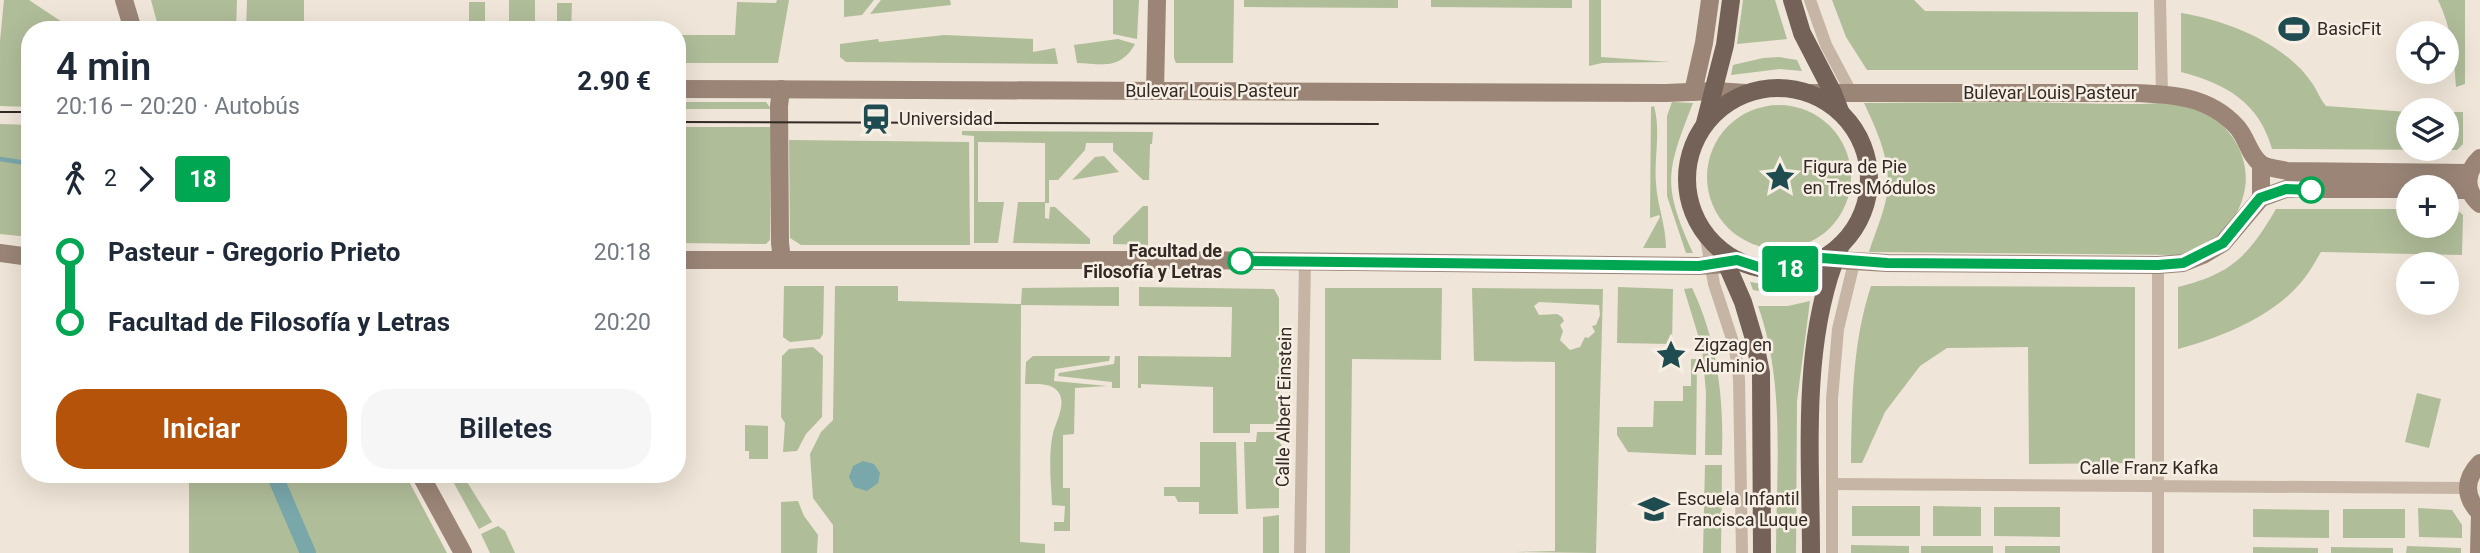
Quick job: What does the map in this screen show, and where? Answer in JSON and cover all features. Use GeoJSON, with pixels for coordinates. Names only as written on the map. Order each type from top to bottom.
{"type":"FeatureCollection","features":[{"type":"Feature","properties":{"kind":"main road"},"geometry":{"type":"LineString","coordinates":[[1731,0],[1715,91],[1687,167],[1687,190],[1693,213],[1723,260],[1742,302],[1754,339],[1761,373],[1762,553]]}},
{"type":"Feature","properties":{"kind":"main road"},"geometry":{"type":"LineString","coordinates":[[1792,0],[1802,33],[1840,111]]}},
{"type":"Feature","properties":{"kind":"main road"},"geometry":{"type":"LineString","coordinates":[[1704,125],[1723,106],[1746,93],[1777,88],[1809,93],[1840,111],[1853,126],[1863,144],[1868,163],[1867,202],[1859,221],[1833,254],[1812,370],[1811,553]]}},
{"type":"Feature","properties":{"kind":"main road"},"geometry":{"type":"LineString","coordinates":[[1723,260],[1780,270],[1802,266],[1833,254]]}},
{"type":"Feature","properties":{"kind":"street"},"geometry":{"type":"LineString","coordinates":[[124,0],[130,21]]}},
{"type":"Feature","properties":{"kind":"street"},"geometry":{"type":"LineString","coordinates":[[135,0],[141,21]]}},
{"type":"Feature","properties":{"kind":"street"},"geometry":{"type":"LineString","coordinates":[[1155,91],[1157,0]]}},
{"type":"Feature","properties":{"kind":"street"},"geometry":{"type":"LineString","coordinates":[[1693,92],[1710,0]]}},
{"type":"Feature","properties":{"kind":"street"},"geometry":{"type":"LineString","coordinates":[[1810,0],[1820,31],[1852,94]]}},
{"type":"Feature","properties":{"kind":"street"},"geometry":{"type":"LineString","coordinates":[[2160,0],[2162,94]]}},
{"type":"Feature","properties":{"kind":"street","name":"Bulevar Louis Pasteur"},"geometry":{"type":"LineString","coordinates":[[686,89],[1746,93]]}},
{"type":"Feature","properties":{"kind":"street"},"geometry":{"type":"LineString","coordinates":[[781,89],[779,192],[782,260]]}},
{"type":"Feature","properties":{"kind":"street","name":"Bulevar Louis Pasteur"},"geometry":{"type":"LineString","coordinates":[[1809,93],[2184,96],[2206,104],[2225,116],[2239,129],[2250,151],[2261,164]]}},
{"type":"Feature","properties":{"kind":"street"},"geometry":{"type":"LineString","coordinates":[[2260,198],[2261,164],[2287,171],[2473,189],[2480,158]]}},
{"type":"Feature","properties":{"kind":"street"},"geometry":{"type":"LineString","coordinates":[[1833,254],[1854,262],[2183,263],[2223,243],[2260,198],[2286,189],[2396,190]]}},
{"type":"Feature","properties":{"kind":"street"},"geometry":{"type":"LineString","coordinates":[[0,253],[21,256]]}},
{"type":"Feature","properties":{"kind":"street"},"geometry":{"type":"LineString","coordinates":[[686,260],[1723,260],[1739,379],[1742,553]]}},
{"type":"Feature","properties":{"kind":"street","name":"Calle Albert Einstein"},"geometry":{"type":"LineString","coordinates":[[1300,553],[1305,262]]}},
{"type":"Feature","properties":{"kind":"street"},"geometry":{"type":"LineString","coordinates":[[1832,553],[1832,400],[1838,328],[1854,262]]}},
{"type":"Feature","properties":{"kind":"street"},"geometry":{"type":"LineString","coordinates":[[2158,265],[2158,553]]}},
{"type":"Feature","properties":{"kind":"street"},"geometry":{"type":"LineString","coordinates":[[2479,553],[2480,513],[2470,500],[2466,488],[2471,472],[2480,463],[2480,447]]}},
{"type":"Feature","properties":{"kind":"street"},"geometry":{"type":"LineString","coordinates":[[425,483],[463,553]]}},
{"type":"Feature","properties":{"kind":"street"},"geometry":{"type":"LineString","coordinates":[[437,483],[473,553]]}},
{"type":"Feature","properties":{"kind":"street","name":"Calle Franz Kafka"},"geometry":{"type":"LineString","coordinates":[[1832,484],[2466,488]]}},
{"type":"Feature","properties":{"kind":"green space"},"geometry":{"type":"Polygon","coordinates":[[[4,0],[29,0],[60,21],[21,21],[21,107],[0,106],[0,41],[4,0]]]}},
{"type":"Feature","properties":{"kind":"green space"},"geometry":{"type":"Polygon","coordinates":[[[151,0],[237,0],[236,21],[157,21],[151,0]]]}},
{"type":"Feature","properties":{"kind":"green space"},"geometry":{"type":"Polygon","coordinates":[[[247,0],[304,0],[304,21],[246,21],[247,0]]]}},
{"type":"Feature","properties":{"kind":"green space"},"geometry":{"type":"Polygon","coordinates":[[[509,0],[535,0],[535,21],[509,21],[509,0]]]}},
{"type":"Feature","properties":{"kind":"green space"},"geometry":{"type":"Polygon","coordinates":[[[777,0],[789,0],[778,63],[686,63],[686,35],[735,35],[737,2],[776,3],[777,0]]]}},
{"type":"Feature","properties":{"kind":"green space"},"geometry":{"type":"Polygon","coordinates":[[[844,0],[874,0],[862,15],[844,17],[844,0]]]}},
{"type":"Feature","properties":{"kind":"green space"},"geometry":{"type":"Polygon","coordinates":[[[881,0],[950,0],[951,5],[870,14],[881,0]]]}},
{"type":"Feature","properties":{"kind":"green space"},"geometry":{"type":"Polygon","coordinates":[[[1113,0],[1139,0],[1137,39],[1113,34],[1113,0]]]}},
{"type":"Feature","properties":{"kind":"green space"},"geometry":{"type":"Polygon","coordinates":[[[1174,0],[1234,0],[1233,63],[1176,63],[1174,0]]]}},
{"type":"Feature","properties":{"kind":"green space"},"geometry":{"type":"Polygon","coordinates":[[[1244,0],[1398,0],[1398,8],[1244,7],[1244,0]]]}},
{"type":"Feature","properties":{"kind":"green space"},"geometry":{"type":"Polygon","coordinates":[[[1431,0],[1572,0],[1572,8],[1431,7],[1431,0]]]}},
{"type":"Feature","properties":{"kind":"green space"},"geometry":{"type":"Polygon","coordinates":[[[1589,0],[1601,0],[1601,57],[1670,62],[1602,63],[1589,66],[1589,0]]]}},
{"type":"Feature","properties":{"kind":"green space"},"geometry":{"type":"Polygon","coordinates":[[[1743,0],[1775,0],[1787,39],[1737,44],[1743,0]]]}},
{"type":"Feature","properties":{"kind":"green space"},"geometry":{"type":"Polygon","coordinates":[[[1832,0],[1914,0],[1925,11],[2138,12],[2138,70],[1867,70],[1846,37],[1832,0]]]}},
{"type":"Feature","properties":{"kind":"green space"},"geometry":{"type":"Polygon","coordinates":[[[2438,0],[2465,0],[2465,84],[2456,87],[2456,84],[2459,84],[2459,21],[2446,21],[2438,0]]]}},
{"type":"Feature","properties":{"kind":"green space"},"geometry":{"type":"Polygon","coordinates":[[[469,2],[485,2],[485,21],[469,21],[469,2]]]}},
{"type":"Feature","properties":{"kind":"green space"},"geometry":{"type":"Polygon","coordinates":[[[557,3],[572,3],[571,21],[557,21],[557,3]]]}},
{"type":"Feature","properties":{"kind":"green space"},"geometry":{"type":"Polygon","coordinates":[[[2181,13],[2217,21],[2271,45],[2286,56],[2312,83],[2326,106],[2396,111],[2396,150],[2272,149],[2259,119],[2238,97],[2212,82],[2181,72],[2181,13]]]}},
{"type":"Feature","properties":{"kind":"green space"},"geometry":{"type":"Polygon","coordinates":[[[944,35],[1033,39],[1033,52],[1055,48],[1058,64],[846,62],[840,57],[840,44],[944,35]]]}},
{"type":"Feature","properties":{"kind":"green space"},"geometry":{"type":"Polygon","coordinates":[[[1118,39],[1135,44],[1117,62],[1077,63],[1074,45],[1118,39]]]}},
{"type":"Feature","properties":{"kind":"green space"},"geometry":{"type":"Polygon","coordinates":[[[1779,57],[1797,60],[1802,71],[1780,69],[1731,75],[1733,65],[1779,57]]]}},
{"type":"Feature","properties":{"kind":"green space"},"geometry":{"type":"Polygon","coordinates":[[[686,102],[766,102],[771,109],[686,109],[686,102]]]}},
{"type":"Feature","properties":{"kind":"green space"},"geometry":{"type":"Polygon","coordinates":[[[1672,102],[1693,103],[1677,146],[1671,178],[1676,210],[1693,253],[1686,253],[1667,196],[1667,116],[1672,102]]]}},
{"type":"Feature","properties":{"kind":"green space"},"geometry":{"type":"Polygon","coordinates":[[[1864,103],[2178,103],[2203,111],[2226,129],[2241,153],[2246,182],[2234,219],[2212,241],[2180,255],[1869,252],[1884,208],[1888,182],[1882,147],[1864,103]]]}},
{"type":"Feature","properties":{"kind":"green space"},"geometry":{"type":"Polygon","coordinates":[[[1779,105],[1807,110],[1830,126],[1846,149],[1851,177],[1846,205],[1830,228],[1807,244],[1779,249],[1751,244],[1728,228],[1712,205],[1707,177],[1712,149],[1728,126],[1751,110],[1779,105]]]}},
{"type":"Feature","properties":{"kind":"green space"},"geometry":{"type":"Polygon","coordinates":[[[1654,106],[1657,125],[1656,183],[1666,248],[1643,248],[1660,217],[1650,218],[1651,107],[1654,106]]]}},
{"type":"Feature","properties":{"kind":"green space"},"geometry":{"type":"Polygon","coordinates":[[[2459,112],[2463,112],[2463,144],[2459,148],[2459,112]]]}},
{"type":"Feature","properties":{"kind":"green space"},"geometry":{"type":"Polygon","coordinates":[[[0,124],[21,125],[21,236],[0,234],[0,124]]]}},
{"type":"Feature","properties":{"kind":"green space"},"geometry":{"type":"Polygon","coordinates":[[[686,127],[771,127],[770,240],[766,244],[686,243],[686,127]]]}},
{"type":"Feature","properties":{"kind":"green space"},"geometry":{"type":"Polygon","coordinates":[[[962,131],[1153,132],[1149,180],[1143,180],[1113,151],[1113,143],[1086,143],[1085,150],[1058,180],[1049,180],[1049,203],[1045,203],[1045,218],[1049,219],[1050,207],[1055,207],[1090,239],[1090,244],[1013,243],[1018,202],[1045,202],[1045,143],[978,142],[978,202],[1004,202],[998,243],[974,243],[974,136],[962,135],[962,131]]]}},
{"type":"Feature","properties":{"kind":"green space"},"geometry":{"type":"Polygon","coordinates":[[[789,140],[969,142],[970,245],[801,245],[790,238],[789,140]]]}},
{"type":"Feature","properties":{"kind":"green space"},"geometry":{"type":"Polygon","coordinates":[[[1104,156],[1119,172],[1072,180],[1095,157],[1104,156]]]}},
{"type":"Feature","properties":{"kind":"green space"},"geometry":{"type":"Polygon","coordinates":[[[1143,206],[1148,206],[1148,245],[1113,244],[1113,236],[1143,206]]]}},
{"type":"Feature","properties":{"kind":"green space"},"geometry":{"type":"Polygon","coordinates":[[[2276,209],[2396,209],[2396,238],[2459,238],[2459,212],[2463,215],[2462,255],[2459,252],[2321,252],[2294,290],[2265,313],[2231,331],[2178,349],[2178,287],[2226,269],[2257,239],[2276,209]]]}},
{"type":"Feature","properties":{"kind":"green space"},"geometry":{"type":"Polygon","coordinates":[[[1816,280],[1814,288],[1775,294],[1753,290],[1750,282],[1776,286],[1816,280]]]}},
{"type":"Feature","properties":{"kind":"green space"},"geometry":{"type":"Polygon","coordinates":[[[784,286],[824,286],[823,334],[820,339],[790,342],[783,337],[784,286]]]}},
{"type":"Feature","properties":{"kind":"green space"},"geometry":{"type":"Polygon","coordinates":[[[835,286],[898,286],[898,301],[1021,304],[1022,288],[1119,287],[1119,306],[1021,305],[1020,542],[1045,544],[1045,553],[833,553],[833,525],[813,498],[810,454],[821,432],[833,420],[835,286]]]}},
{"type":"Feature","properties":{"kind":"green space"},"geometry":{"type":"Polygon","coordinates":[[[1871,286],[2135,287],[2135,463],[2029,464],[2028,347],[1947,348],[1920,366],[1885,412],[1862,463],[1851,463],[1857,352],[1871,286]]]}},
{"type":"Feature","properties":{"kind":"green space"},"geometry":{"type":"Polygon","coordinates":[[[1139,287],[1274,289],[1279,298],[1279,424],[1250,424],[1250,433],[1213,433],[1213,387],[1141,384],[1141,388],[1138,388],[1138,356],[1231,357],[1232,307],[1139,306],[1139,287]]]}},
{"type":"Feature","properties":{"kind":"green space"},"geometry":{"type":"Polygon","coordinates":[[[1618,287],[1673,289],[1672,344],[1617,343],[1618,287]]]}},
{"type":"Feature","properties":{"kind":"green space"},"geometry":{"type":"Polygon","coordinates":[[[1325,288],[1442,288],[1441,360],[1352,359],[1350,553],[1325,553],[1325,288]]]}},
{"type":"Feature","properties":{"kind":"green space"},"geometry":{"type":"Polygon","coordinates":[[[1472,288],[1603,289],[1596,553],[1515,552],[1555,551],[1555,362],[1474,361],[1472,288]],[[1539,302],[1534,306],[1539,315],[1557,314],[1562,317],[1564,321],[1560,325],[1563,331],[1560,340],[1570,350],[1580,347],[1585,337],[1588,338],[1595,332],[1592,326],[1596,325],[1600,315],[1599,305],[1539,302]]]}},
{"type":"Feature","properties":{"kind":"green space"},"geometry":{"type":"Polygon","coordinates":[[[1692,288],[1708,328],[1717,370],[1722,412],[1722,455],[1705,455],[1706,393],[1702,348],[1684,289],[1692,288]]]}},
{"type":"Feature","properties":{"kind":"green space"},"geometry":{"type":"Polygon","coordinates":[[[1810,301],[1797,401],[1796,553],[1776,553],[1776,397],[1773,366],[1758,306],[1788,306],[1810,301]]]}},
{"type":"Feature","properties":{"kind":"green space"},"geometry":{"type":"Polygon","coordinates":[[[813,347],[823,356],[822,417],[806,434],[797,451],[783,452],[785,423],[781,417],[782,356],[789,349],[813,347]]]}},
{"type":"Feature","properties":{"kind":"green space"},"geometry":{"type":"Polygon","coordinates":[[[1033,356],[1110,356],[1109,361],[1055,369],[1054,381],[1107,386],[1075,388],[1074,434],[1063,435],[1063,488],[1070,488],[1070,531],[1054,531],[1054,522],[1064,522],[1065,506],[1052,505],[1051,451],[1061,399],[1058,391],[1050,386],[1025,384],[1026,362],[1033,356]]]}},
{"type":"Feature","properties":{"kind":"green space"},"geometry":{"type":"Polygon","coordinates":[[[1115,356],[1120,356],[1120,388],[1112,388],[1112,382],[1058,376],[1059,373],[1114,364],[1115,356]]]}},
{"type":"Feature","properties":{"kind":"green space"},"geometry":{"type":"Polygon","coordinates":[[[1691,359],[1697,359],[1696,455],[1628,452],[1617,435],[1617,427],[1653,427],[1654,401],[1683,401],[1683,386],[1691,386],[1691,359]]]}},
{"type":"Feature","properties":{"kind":"green space"},"geometry":{"type":"Polygon","coordinates":[[[2417,393],[2441,399],[2429,448],[2405,442],[2417,393]]]}},
{"type":"Feature","properties":{"kind":"green space"},"geometry":{"type":"Polygon","coordinates":[[[745,425],[768,426],[768,459],[749,459],[749,451],[745,451],[745,425]]]}},
{"type":"Feature","properties":{"kind":"green space"},"geometry":{"type":"Polygon","coordinates":[[[1257,432],[1279,432],[1279,442],[1287,452],[1287,473],[1279,478],[1279,508],[1246,509],[1244,442],[1256,442],[1257,432]]]}},
{"type":"Feature","properties":{"kind":"green space"},"geometry":{"type":"Polygon","coordinates":[[[1200,442],[1236,442],[1238,514],[1199,514],[1199,502],[1178,502],[1175,496],[1164,496],[1164,487],[1200,487],[1200,442]]]}},
{"type":"Feature","properties":{"kind":"green space"},"geometry":{"type":"Polygon","coordinates":[[[1705,465],[1722,465],[1721,553],[1703,553],[1705,465]]]}},
{"type":"Feature","properties":{"kind":"green space"},"geometry":{"type":"Polygon","coordinates":[[[189,483],[410,483],[447,553],[189,553],[189,483]]]}},
{"type":"Feature","properties":{"kind":"green space"},"geometry":{"type":"Polygon","coordinates":[[[454,483],[468,483],[492,522],[479,529],[454,483]]]}},
{"type":"Feature","properties":{"kind":"green space"},"geometry":{"type":"Polygon","coordinates":[[[798,501],[804,516],[818,535],[817,553],[781,553],[781,502],[798,501]]]}},
{"type":"Feature","properties":{"kind":"green space"},"geometry":{"type":"Polygon","coordinates":[[[1852,506],[1920,506],[1920,536],[1852,536],[1852,506]]]}},
{"type":"Feature","properties":{"kind":"green space"},"geometry":{"type":"Polygon","coordinates":[[[1933,506],[1981,507],[1981,536],[1933,536],[1933,506]]]}},
{"type":"Feature","properties":{"kind":"green space"},"geometry":{"type":"Polygon","coordinates":[[[1994,507],[2060,507],[2060,537],[1994,536],[1994,507]]]}},
{"type":"Feature","properties":{"kind":"green space"},"geometry":{"type":"Polygon","coordinates":[[[2418,508],[2452,510],[2462,525],[2462,538],[2419,537],[2418,508]]]}},
{"type":"Feature","properties":{"kind":"green space"},"geometry":{"type":"Polygon","coordinates":[[[2253,509],[2329,510],[2329,538],[2253,537],[2253,509]]]}},
{"type":"Feature","properties":{"kind":"green space"},"geometry":{"type":"Polygon","coordinates":[[[2343,509],[2405,509],[2405,538],[2343,538],[2343,509]]]}},
{"type":"Feature","properties":{"kind":"green space"},"geometry":{"type":"Polygon","coordinates":[[[1279,515],[1279,553],[1263,553],[1263,517],[1279,515]]]}},
{"type":"Feature","properties":{"kind":"green space"},"geometry":{"type":"Polygon","coordinates":[[[498,526],[505,531],[515,553],[490,553],[481,534],[498,526]]]}},
{"type":"Feature","properties":{"kind":"green space"},"geometry":{"type":"Polygon","coordinates":[[[1851,545],[1909,546],[1909,553],[1851,553],[1851,545]]]}},
{"type":"Feature","properties":{"kind":"green space"},"geometry":{"type":"Polygon","coordinates":[[[1921,546],[1993,546],[1993,553],[1921,553],[1921,546]]]}},
{"type":"Feature","properties":{"kind":"green space"},"geometry":{"type":"Polygon","coordinates":[[[2005,546],[2060,546],[2060,553],[2005,553],[2005,546]]]}},
{"type":"Feature","properties":{"kind":"green space"},"geometry":{"type":"Polygon","coordinates":[[[2407,546],[2461,548],[2461,553],[2406,553],[2407,546]]]}},
{"type":"Feature","properties":{"kind":"green space"},"geometry":{"type":"Polygon","coordinates":[[[2253,547],[2318,548],[2318,553],[2253,553],[2253,547]]]}},
{"type":"Feature","properties":{"kind":"green space"},"geometry":{"type":"Polygon","coordinates":[[[2331,547],[2393,548],[2393,553],[2331,553],[2331,547]]]}},
{"type":"Feature","properties":{"kind":"water"},"geometry":{"type":"Polygon","coordinates":[[[863,461],[874,464],[880,473],[878,483],[867,491],[854,487],[849,477],[853,466],[863,461]]]}},
{"type":"Feature","properties":{"kind":"waterway"},"geometry":{"type":"LineString","coordinates":[[0,159],[21,162]]}},
{"type":"Feature","properties":{"kind":"waterway"},"geometry":{"type":"LineString","coordinates":[[278,483],[308,553]]}},
{"type":"Feature","properties":{"kind":"tram line"},"geometry":{"type":"LineString","coordinates":[[0,112],[21,112]]}},
{"type":"Feature","properties":{"kind":"tram line"},"geometry":{"type":"LineString","coordinates":[[686,122],[1378,124]]}},
{"type":"Feature","properties":{"kind":"bus line","name":"18"},"geometry":{"type":"LineString","coordinates":[[1241,261],[1699,266],[1726,264],[1737,260],[1751,266],[1780,270],[1809,264],[1822,258],[1887,263],[2158,265],[2183,263],[2223,243],[2260,198],[2286,189],[2311,190]]}},
{"type":"Feature","properties":{"kind":"place","name":"BasicFit"},"geometry":{"type":"Point","coordinates":[2294,29]}},
{"type":"Feature","properties":{"kind":"place","name":"Universidad"},"geometry":{"type":"Point","coordinates":[876,119]}},
{"type":"Feature","properties":{"kind":"place","name":"Figura de Pie en Tres Módulos"},"geometry":{"type":"Point","coordinates":[1780,177]}},
{"type":"Feature","properties":{"kind":"place","name":"Facultad de Filosofía y Letras"},"geometry":{"type":"Point","coordinates":[1241,261]}},
{"type":"Feature","properties":{"kind":"place","name":"Zigzag en Aluminio"},"geometry":{"type":"Point","coordinates":[1671,355]}},
{"type":"Feature","properties":{"kind":"place","name":"Escuela Infantil Francisca Luque"},"geometry":{"type":"Point","coordinates":[1654,509]}}]}
